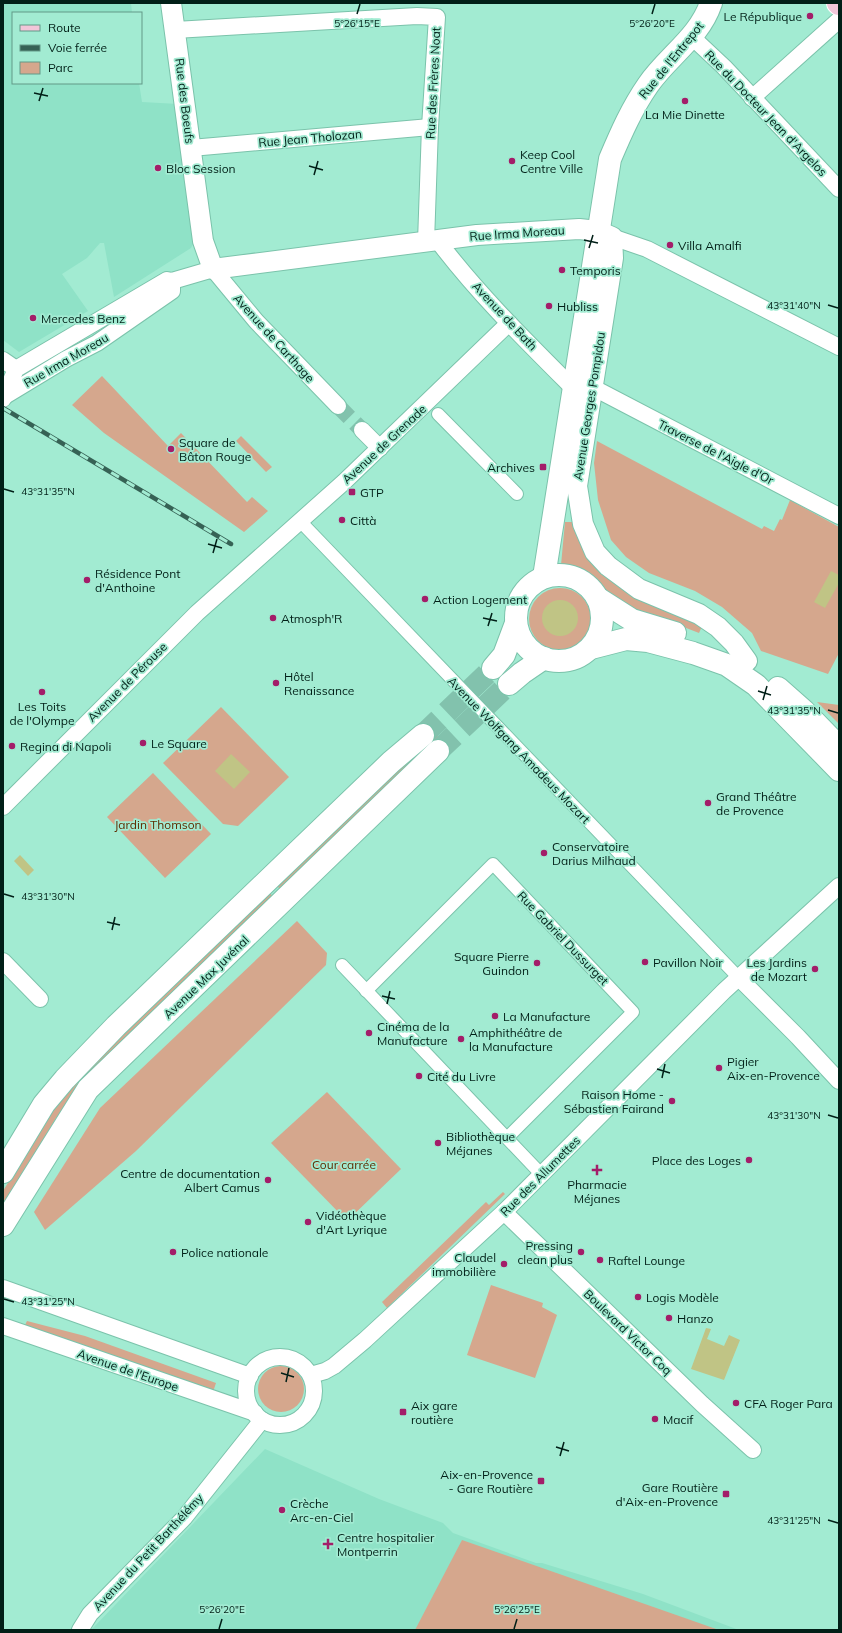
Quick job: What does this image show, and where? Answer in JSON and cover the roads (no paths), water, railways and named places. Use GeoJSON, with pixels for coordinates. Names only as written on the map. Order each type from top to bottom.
{"type":"FeatureCollection","features":[{"type":"Feature","properties":{"kind":"main road","name":"Rue de l'Entrepot"},"geometry":{"type":"LineString","coordinates":[[605,234],[610,159],[626,122],[648,85],[692,37],[707,15],[711,3]]}},
{"type":"Feature","properties":{"kind":"main road","name":"Avenue Georges Pompidou"},"geometry":{"type":"LineString","coordinates":[[544,577],[583,388],[605,234]]}},
{"type":"Feature","properties":{"kind":"main road"},"geometry":{"type":"LineString","coordinates":[[560,574],[576,577],[590,586],[599,599],[603,612],[602,625],[598,637],[591,648],[581,656],[569,660],[557,661],[544,658],[531,650],[521,638],[516,623],[516,611],[520,600],[526,590],[534,582],[544,577],[560,574]]}},
{"type":"Feature","properties":{"kind":"main road"},"geometry":{"type":"LineString","coordinates":[[599,599],[632,620],[716,647],[747,661],[804,711],[839,747]]}},
{"type":"Feature","properties":{"kind":"main road"},"geometry":{"type":"LineString","coordinates":[[494,668],[504,655],[516,623]]}},
{"type":"Feature","properties":{"kind":"main road"},"geometry":{"type":"LineString","coordinates":[[591,648],[626,639],[648,641],[693,653],[727,665],[756,685],[839,770]]}},
{"type":"Feature","properties":{"kind":"main road"},"geometry":{"type":"LineString","coordinates":[[509,684],[544,658]]}},
{"type":"Feature","properties":{"kind":"main road"},"geometry":{"type":"LineString","coordinates":[[3,1172],[44,1104],[65,1079],[116,1026],[391,762],[423,734]]}},
{"type":"Feature","properties":{"kind":"main road","name":"Avenue Max Juvénal"},"geometry":{"type":"LineString","coordinates":[[3,1225],[88,1089],[438,751]]}},
{"type":"Feature","properties":{"kind":"street","name":"Rue des Boeufs"},"geometry":{"type":"LineString","coordinates":[[171,3],[203,241],[213,269]]}},
{"type":"Feature","properties":{"kind":"street","name":"Rue des Frères Noat"},"geometry":{"type":"LineString","coordinates":[[175,30],[417,16],[437,17],[430,127],[432,241]]}},
{"type":"Feature","properties":{"kind":"street"},"geometry":{"type":"LineString","coordinates":[[752,98],[839,20]]}},
{"type":"Feature","properties":{"kind":"street","name":"Rue du Docteur Jean d'Argelos"},"geometry":{"type":"LineString","coordinates":[[692,37],[724,67],[839,189]]}},
{"type":"Feature","properties":{"kind":"street","name":"Rue Jean Tholozan"},"geometry":{"type":"LineString","coordinates":[[191,148],[430,127]]}},
{"type":"Feature","properties":{"kind":"street","name":"Rue Irma Moreau"},"geometry":{"type":"LineString","coordinates":[[4,398],[9,365],[114,312],[167,280],[172,281],[213,269],[432,241],[527,232],[578,229],[605,234],[647,249],[839,347]]}},
{"type":"Feature","properties":{"kind":"street","name":"Avenue de Bath"},"geometry":{"type":"LineString","coordinates":[[432,241],[454,261],[509,323],[583,388]]}},
{"type":"Feature","properties":{"kind":"street","name":"Avenue de Carthage"},"geometry":{"type":"LineString","coordinates":[[213,269],[256,321],[338,406]]}},
{"type":"Feature","properties":{"kind":"street","name":"Rue Irma Moreau"},"geometry":{"type":"LineString","coordinates":[[4,398],[66,359],[97,343],[137,316],[172,291],[172,281]]}},
{"type":"Feature","properties":{"kind":"street","name":"Avenue de Grenade"},"geometry":{"type":"LineString","coordinates":[[256,562],[380,448],[509,323]]}},
{"type":"Feature","properties":{"kind":"street","name":"Traverse de l'Aigle d'Or"},"geometry":{"type":"LineString","coordinates":[[583,388],[839,516]]}},
{"type":"Feature","properties":{"kind":"street","name":"Avenue Georges Pompidou"},"geometry":{"type":"LineString","coordinates":[[583,388],[577,486],[583,524],[595,552],[608,566],[639,589],[699,614],[734,642],[747,661]]}},
{"type":"Feature","properties":{"kind":"street"},"geometry":{"type":"LineString","coordinates":[[438,414],[517,494]]}},
{"type":"Feature","properties":{"kind":"street"},"geometry":{"type":"LineString","coordinates":[[362,430],[380,448]]}},
{"type":"Feature","properties":{"kind":"street","name":"Avenue Wolfgang Amadeus Mozart"},"geometry":{"type":"LineString","coordinates":[[300,521],[839,1081]]}},
{"type":"Feature","properties":{"kind":"street","name":"Avenue de Pérouse"},"geometry":{"type":"LineString","coordinates":[[3,807],[176,634],[256,562]]}},
{"type":"Feature","properties":{"kind":"street","name":"Rue Gabriel Dussurget"},"geometry":{"type":"LineString","coordinates":[[366,991],[493,864],[633,1012],[507,1138]]}},
{"type":"Feature","properties":{"kind":"street","name":"Rue des Allumettes"},"geometry":{"type":"LineString","coordinates":[[311,1375],[325,1371],[334,1366],[365,1340],[504,1212],[739,978],[839,886]]}},
{"type":"Feature","properties":{"kind":"street"},"geometry":{"type":"LineString","coordinates":[[3,961],[40,999]]}},
{"type":"Feature","properties":{"kind":"street"},"geometry":{"type":"LineString","coordinates":[[342,965],[541,1174]]}},
{"type":"Feature","properties":{"kind":"street","name":"Boulevard Victor Coq"},"geometry":{"type":"LineString","coordinates":[[504,1212],[702,1404],[753,1450]]}},
{"type":"Feature","properties":{"kind":"street"},"geometry":{"type":"LineString","coordinates":[[3,1288],[250,1376]]}},
{"type":"Feature","properties":{"kind":"street","name":"Avenue de l'Europe"},"geometry":{"type":"LineString","coordinates":[[3,1326],[258,1416]]}},
{"type":"Feature","properties":{"kind":"street"},"geometry":{"type":"LineString","coordinates":[[281,1357],[294,1360],[304,1366],[311,1375],[314,1393],[313,1402],[306,1413],[297,1421],[285,1425],[273,1424],[258,1416],[249,1405],[246,1395],[250,1376],[260,1363],[269,1359],[281,1357]]}},
{"type":"Feature","properties":{"kind":"street","name":"Rue des Allumettes"},"geometry":{"type":"LineString","coordinates":[[314,1393],[334,1366]]}},
{"type":"Feature","properties":{"kind":"street","name":"Avenue du Petit Barthélémy"},"geometry":{"type":"LineString","coordinates":[[80,1630],[90,1614],[184,1518],[258,1416]]}},
{"type":"Feature","properties":{"kind":"tunnel"},"geometry":{"type":"LineString","coordinates":[[338,406],[362,430]]}},
{"type":"Feature","properties":{"kind":"tunnel"},"geometry":{"type":"LineString","coordinates":[[423,735],[493,668]]}},
{"type":"Feature","properties":{"kind":"tunnel"},"geometry":{"type":"LineString","coordinates":[[438,751],[509,684]]}},
{"type":"Feature","properties":{"kind":"railway"},"geometry":{"type":"LineString","coordinates":[[3,408],[231,544]]}},
{"type":"Feature","properties":{"kind":"place","name":"Le République"},"geometry":{"type":"Point","coordinates":[810,16]}},
{"type":"Feature","properties":{"kind":"place","name":"La Mie Dinette"},"geometry":{"type":"Point","coordinates":[685,101]}},
{"type":"Feature","properties":{"kind":"place","name":"Keep Cool Centre Ville"},"geometry":{"type":"Point","coordinates":[512,161]}},
{"type":"Feature","properties":{"kind":"place","name":"Bloc Session"},"geometry":{"type":"Point","coordinates":[158,168]}},
{"type":"Feature","properties":{"kind":"place","name":"Villa Amalfi"},"geometry":{"type":"Point","coordinates":[670,245]}},
{"type":"Feature","properties":{"kind":"place","name":"Temporis"},"geometry":{"type":"Point","coordinates":[562,270]}},
{"type":"Feature","properties":{"kind":"place","name":"Hubliss"},"geometry":{"type":"Point","coordinates":[549,306]}},
{"type":"Feature","properties":{"kind":"place","name":"Mercedes Benz"},"geometry":{"type":"Point","coordinates":[33,318]}},
{"type":"Feature","properties":{"kind":"place","name":"Square de Bâton Rouge"},"geometry":{"type":"Point","coordinates":[171,449]}},
{"type":"Feature","properties":{"kind":"place","name":"Archives"},"geometry":{"type":"Point","coordinates":[543,467]}},
{"type":"Feature","properties":{"kind":"place","name":"GTP"},"geometry":{"type":"Point","coordinates":[352,492]}},
{"type":"Feature","properties":{"kind":"place","name":"Città"},"geometry":{"type":"Point","coordinates":[342,520]}},
{"type":"Feature","properties":{"kind":"place","name":"Résidence Pont d'Anthoine"},"geometry":{"type":"Point","coordinates":[87,580]}},
{"type":"Feature","properties":{"kind":"place","name":"Action Logement"},"geometry":{"type":"Point","coordinates":[425,599]}},
{"type":"Feature","properties":{"kind":"place","name":"Atmosph'R"},"geometry":{"type":"Point","coordinates":[273,618]}},
{"type":"Feature","properties":{"kind":"place","name":"Hôtel Renaissance"},"geometry":{"type":"Point","coordinates":[276,683]}},
{"type":"Feature","properties":{"kind":"place","name":"Les Toits de l'Olympe"},"geometry":{"type":"Point","coordinates":[42,692]}},
{"type":"Feature","properties":{"kind":"place","name":"Le Square"},"geometry":{"type":"Point","coordinates":[143,743]}},
{"type":"Feature","properties":{"kind":"place","name":"Regina di Napoli"},"geometry":{"type":"Point","coordinates":[12,746]}},
{"type":"Feature","properties":{"kind":"place","name":"Grand Théâtre de Provence"},"geometry":{"type":"Point","coordinates":[708,803]}},
{"type":"Feature","properties":{"kind":"place","name":"Conservatoire Darius Milhaud"},"geometry":{"type":"Point","coordinates":[544,853]}},
{"type":"Feature","properties":{"kind":"place","name":"Pavillon Noir"},"geometry":{"type":"Point","coordinates":[645,962]}},
{"type":"Feature","properties":{"kind":"place","name":"Square Pierre Guindon"},"geometry":{"type":"Point","coordinates":[537,963]}},
{"type":"Feature","properties":{"kind":"place","name":"Les Jardins de Mozart"},"geometry":{"type":"Point","coordinates":[815,969]}},
{"type":"Feature","properties":{"kind":"place","name":"La Manufacture"},"geometry":{"type":"Point","coordinates":[495,1016]}},
{"type":"Feature","properties":{"kind":"place","name":"Cinéma de la Manufacture"},"geometry":{"type":"Point","coordinates":[369,1033]}},
{"type":"Feature","properties":{"kind":"place","name":"Amphithéâtre de la Manufacture"},"geometry":{"type":"Point","coordinates":[461,1039]}},
{"type":"Feature","properties":{"kind":"place","name":"Pigier Aix-en-Provence"},"geometry":{"type":"Point","coordinates":[719,1068]}},
{"type":"Feature","properties":{"kind":"place","name":"Cité du Livre"},"geometry":{"type":"Point","coordinates":[419,1076]}},
{"type":"Feature","properties":{"kind":"place","name":"Raison Home - Sébastien Fairand"},"geometry":{"type":"Point","coordinates":[672,1101]}},
{"type":"Feature","properties":{"kind":"place","name":"Bibliothèque Méjanes"},"geometry":{"type":"Point","coordinates":[438,1143]}},
{"type":"Feature","properties":{"kind":"place","name":"Place des Loges"},"geometry":{"type":"Point","coordinates":[749,1160]}},
{"type":"Feature","properties":{"kind":"place","name":"Pharmacie Méjanes"},"geometry":{"type":"Point","coordinates":[597,1170]}},
{"type":"Feature","properties":{"kind":"place","name":"Centre de documentation Albert Camus"},"geometry":{"type":"Point","coordinates":[268,1180]}},
{"type":"Feature","properties":{"kind":"place","name":"Vidéothèque d'Art Lyrique"},"geometry":{"type":"Point","coordinates":[308,1222]}},
{"type":"Feature","properties":{"kind":"place","name":"Police nationale"},"geometry":{"type":"Point","coordinates":[173,1252]}},
{"type":"Feature","properties":{"kind":"place","name":"Pressing clean plus"},"geometry":{"type":"Point","coordinates":[581,1252]}},
{"type":"Feature","properties":{"kind":"place","name":"Raftel Lounge"},"geometry":{"type":"Point","coordinates":[600,1260]}},
{"type":"Feature","properties":{"kind":"place","name":"Claudel immobilière"},"geometry":{"type":"Point","coordinates":[504,1264]}},
{"type":"Feature","properties":{"kind":"place","name":"Logis Modèle"},"geometry":{"type":"Point","coordinates":[638,1297]}},
{"type":"Feature","properties":{"kind":"place","name":"Hanzo"},"geometry":{"type":"Point","coordinates":[669,1318]}},
{"type":"Feature","properties":{"kind":"place","name":"CFA Roger Para"},"geometry":{"type":"Point","coordinates":[736,1403]}},
{"type":"Feature","properties":{"kind":"place","name":"Aix gare routière"},"geometry":{"type":"Point","coordinates":[403,1412]}},
{"type":"Feature","properties":{"kind":"place","name":"Macif"},"geometry":{"type":"Point","coordinates":[655,1419]}},
{"type":"Feature","properties":{"kind":"place","name":"Aix-en-Provence - Gare Routière"},"geometry":{"type":"Point","coordinates":[541,1481]}},
{"type":"Feature","properties":{"kind":"place","name":"Gare Routière d'Aix-en-Provence"},"geometry":{"type":"Point","coordinates":[726,1494]}},
{"type":"Feature","properties":{"kind":"place","name":"Crèche Arc-en-Ciel"},"geometry":{"type":"Point","coordinates":[282,1510]}},
{"type":"Feature","properties":{"kind":"place","name":"Centre hospitalier Montperrin"},"geometry":{"type":"Point","coordinates":[328,1544]}},
{"type":"Feature","properties":{"kind":"park label","name":"Jardin Thomson"},"geometry":{"type":"Point","coordinates":[158,824]}},
{"type":"Feature","properties":{"kind":"park label","name":"Cour carrée"},"geometry":{"type":"Point","coordinates":[344,1164]}}]}
